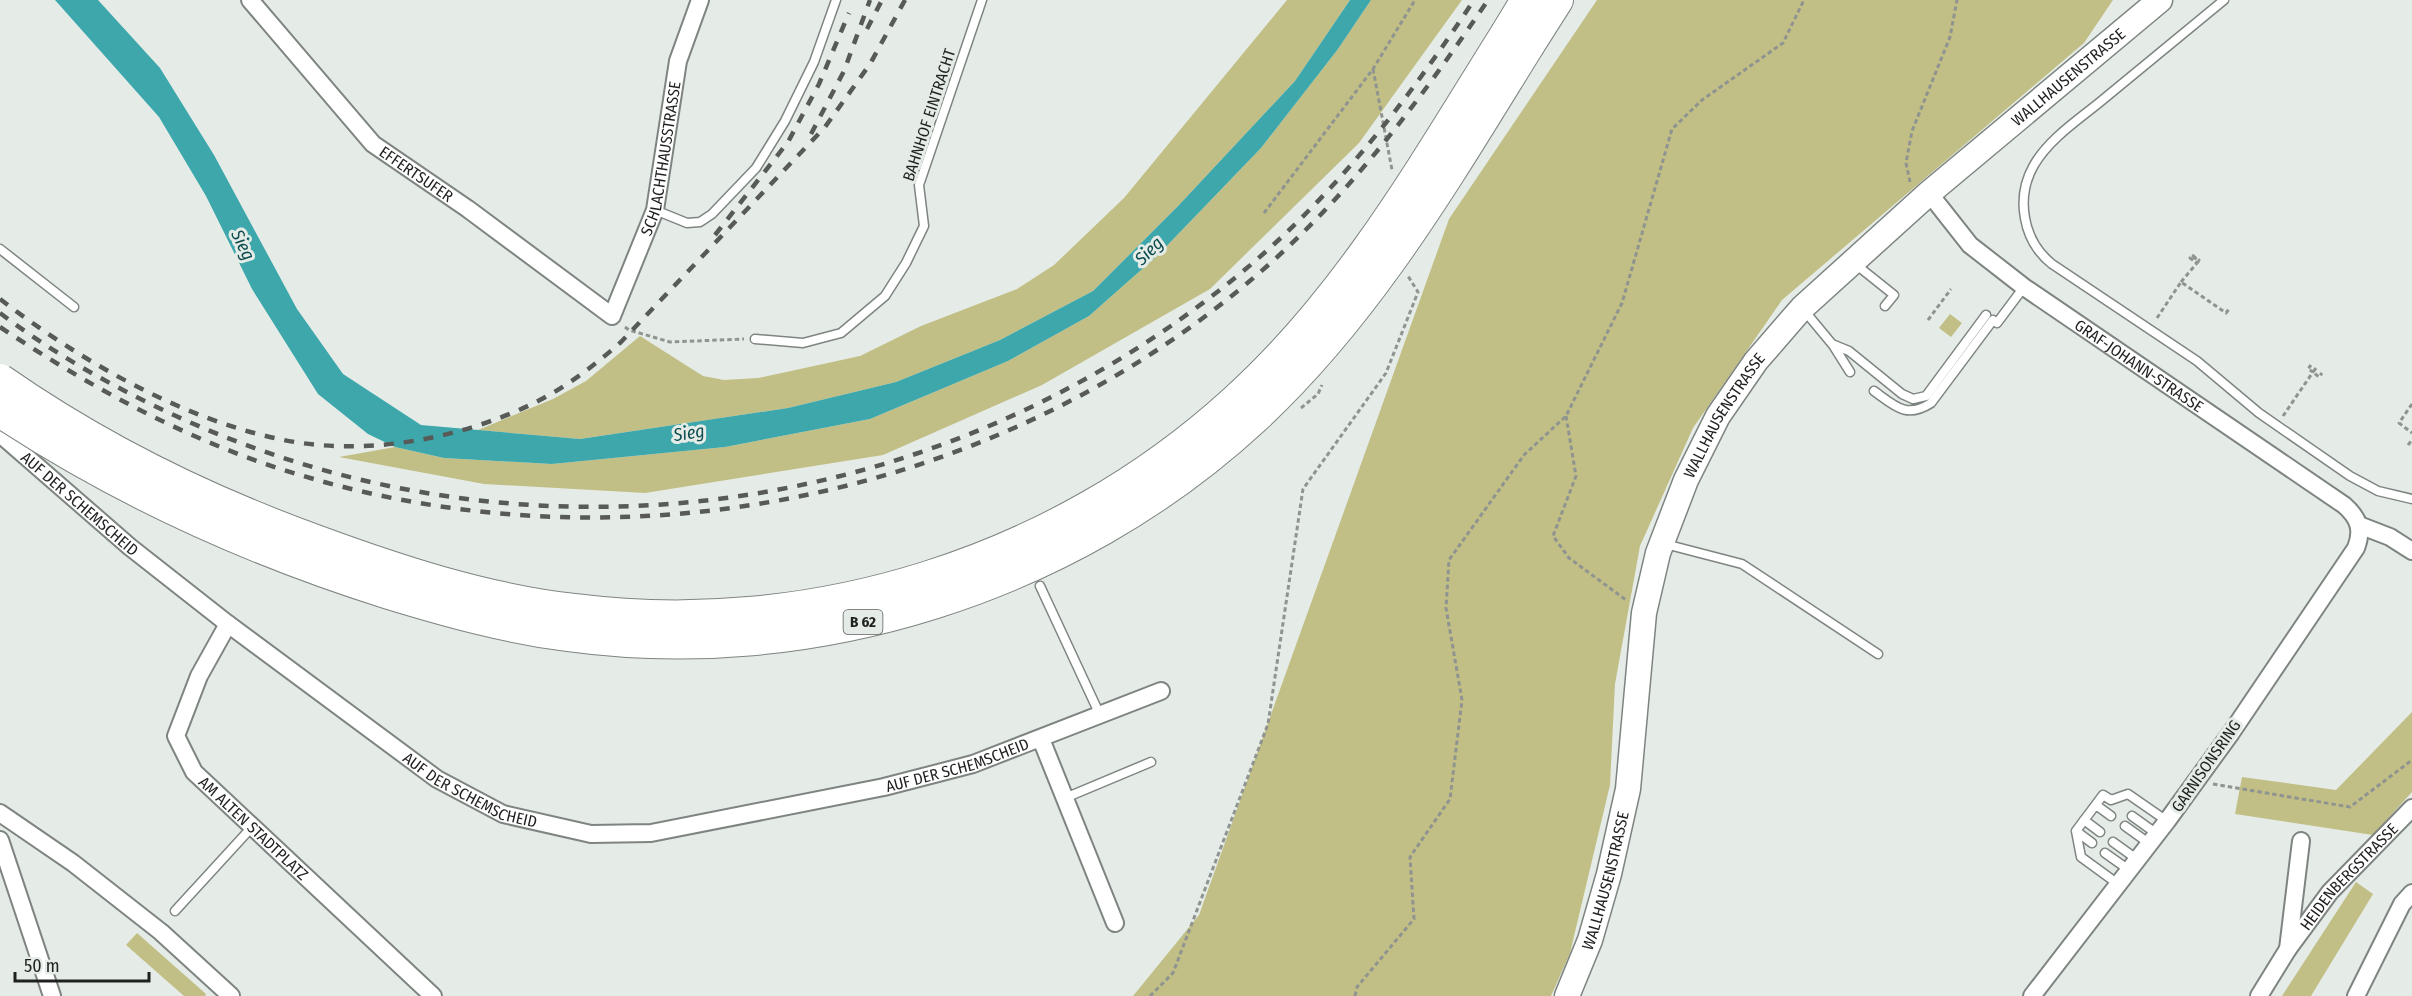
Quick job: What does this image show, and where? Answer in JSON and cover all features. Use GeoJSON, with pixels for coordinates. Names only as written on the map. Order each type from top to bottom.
{"type":"FeatureCollection","features":[{"type":"Feature","properties":{"kind":"highway","name":"B 62"},"geometry":{"type":"LineString","coordinates":[[0,411],[69,454],[135,490],[204,523],[273,553],[344,579],[466,616],[570,636],[675,642],[780,636],[884,617],[984,585],[1079,542],[1125,516],[1169,487],[1251,421],[1325,346],[1358,305],[1448,176],[1518,38],[1527,0]]}},
{"type":"Feature","properties":{"kind":"highway","name":"B 62"},"geometry":{"type":"LineString","coordinates":[[0,380],[82,432],[147,468],[214,500],[352,555],[473,591],[573,610],[675,617],[777,611],[877,592],[975,562],[1068,519],[1155,466],[1234,402],[1299,337],[1338,289],[1425,164],[1518,38],[1557,0]]}},
{"type":"Feature","properties":{"kind":"street","name":"EFFERTSUFER"},"geometry":{"type":"LineString","coordinates":[[250,0],[373,144],[468,209],[612,316]]}},
{"type":"Feature","properties":{"kind":"street","name":"SCHLACHTHAUSSTRASSE"},"geometry":{"type":"LineString","coordinates":[[612,316],[655,210],[678,61],[700,0]]}},
{"type":"Feature","properties":{"kind":"street","name":"WALLHAUSENSTRASSE"},"geometry":{"type":"LineString","coordinates":[[1567,996],[1590,940],[1609,874],[1628,789],[1644,613],[1662,544],[1686,480],[1718,416],[1756,361],[1802,308],[1929,194],[2160,0]]}},
{"type":"Feature","properties":{"kind":"street","name":"GRAF-JOHANN-STRASSE"},"geometry":{"type":"LineString","coordinates":[[1929,194],[1970,245],[2024,287],[2344,505],[2355,514],[2359,525]]}},
{"type":"Feature","properties":{"kind":"street","name":"AUF DER SCHEMSCHEID"},"geometry":{"type":"LineString","coordinates":[[0,434],[130,547],[228,624],[438,779],[504,814],[591,834],[651,833],[884,787],[972,764],[1161,691]]}},
{"type":"Feature","properties":{"kind":"street"},"geometry":{"type":"LineString","coordinates":[[2359,525],[2390,537],[2412,551]]}},
{"type":"Feature","properties":{"kind":"street","name":"GARNISONSRING"},"geometry":{"type":"LineString","coordinates":[[2032,996],[2196,781],[2356,548],[2360,538],[2359,525]]}},
{"type":"Feature","properties":{"kind":"street","name":"AM ALTEN STADTPLATZ"},"geometry":{"type":"LineString","coordinates":[[228,624],[199,676],[176,736],[194,772],[433,996]]}},
{"type":"Feature","properties":{"kind":"street","name":"AUF DER SCHEMSCHEID"},"geometry":{"type":"LineString","coordinates":[[1041,739],[1115,923]]}},
{"type":"Feature","properties":{"kind":"street","name":"HEIDENBERGSTRASSE"},"geometry":{"type":"LineString","coordinates":[[2259,996],[2288,949],[2330,892],[2412,808]]}},
{"type":"Feature","properties":{"kind":"street"},"geometry":{"type":"LineString","coordinates":[[0,813],[73,862],[161,932],[231,996]]}},
{"type":"Feature","properties":{"kind":"street"},"geometry":{"type":"LineString","coordinates":[[0,840],[52,996]]}},
{"type":"Feature","properties":{"kind":"street","name":"HEIDENBERGSTRASSE"},"geometry":{"type":"LineString","coordinates":[[2288,949],[2301,841]]}},
{"type":"Feature","properties":{"kind":"street"},"geometry":{"type":"LineString","coordinates":[[2356,996],[2402,904],[2412,893]]}},
{"type":"Feature","properties":{"kind":"lane"},"geometry":{"type":"LineString","coordinates":[[655,210],[687,223],[700,222],[712,214],[756,168],[785,121],[814,62],[836,0]]}},
{"type":"Feature","properties":{"kind":"lane","name":"BAHNHOF EINTRACHT"},"geometry":{"type":"LineString","coordinates":[[755,339],[803,343],[841,333],[885,296],[906,263],[924,226],[919,185],[982,0]]}},
{"type":"Feature","properties":{"kind":"lane"},"geometry":{"type":"LineString","coordinates":[[2224,0],[2058,136],[2034,165],[2026,189],[2024,208],[2027,230],[2035,247],[2052,264],[2197,362],[2277,425],[2350,476],[2378,491],[2412,499]]}},
{"type":"Feature","properties":{"kind":"lane"},"geometry":{"type":"LineString","coordinates":[[0,249],[74,307]]}},
{"type":"Feature","properties":{"kind":"lane"},"geometry":{"type":"LineString","coordinates":[[1853,262],[1894,295],[1885,306]]}},
{"type":"Feature","properties":{"kind":"lane"},"geometry":{"type":"LineString","coordinates":[[1832,344],[1851,349],[1872,370],[1902,394],[1913,399],[1926,396],[2024,287]]}},
{"type":"Feature","properties":{"kind":"lane"},"geometry":{"type":"LineString","coordinates":[[1802,308],[1832,344],[1850,372]]}},
{"type":"Feature","properties":{"kind":"lane"},"geometry":{"type":"LineString","coordinates":[[1874,391],[1897,407],[1908,411],[1920,410],[1931,403],[1992,320]]}},
{"type":"Feature","properties":{"kind":"lane"},"geometry":{"type":"LineString","coordinates":[[1662,544],[1742,564],[1878,654]]}},
{"type":"Feature","properties":{"kind":"lane"},"geometry":{"type":"LineString","coordinates":[[1040,586],[1100,715]]}},
{"type":"Feature","properties":{"kind":"lane"},"geometry":{"type":"LineString","coordinates":[[1065,798],[1151,762]]}},
{"type":"Feature","properties":{"kind":"lane"},"geometry":{"type":"LineString","coordinates":[[2111,800],[2128,794],[2158,833]]}},
{"type":"Feature","properties":{"kind":"lane"},"geometry":{"type":"LineString","coordinates":[[2118,884],[2081,857],[2076,831],[2103,795],[2119,806]]}},
{"type":"Feature","properties":{"kind":"lane"},"geometry":{"type":"LineString","coordinates":[[2096,805],[2111,816]]}},
{"type":"Feature","properties":{"kind":"lane"},"geometry":{"type":"LineString","coordinates":[[2132,816],[2158,833]]}},
{"type":"Feature","properties":{"kind":"lane"},"geometry":{"type":"LineString","coordinates":[[2084,820],[2100,832]]}},
{"type":"Feature","properties":{"kind":"lane"},"geometry":{"type":"LineString","coordinates":[[2125,826],[2158,833]]}},
{"type":"Feature","properties":{"kind":"lane"},"geometry":{"type":"LineString","coordinates":[[175,910],[252,827]]}},
{"type":"Feature","properties":{"kind":"lane"},"geometry":{"type":"LineString","coordinates":[[2076,831],[2092,843]]}},
{"type":"Feature","properties":{"kind":"lane"},"geometry":{"type":"LineString","coordinates":[[2113,842],[2133,865]]}},
{"type":"Feature","properties":{"kind":"lane"},"geometry":{"type":"LineString","coordinates":[[2105,853],[2133,865]]}},
{"type":"Feature","properties":{"kind":"path"},"geometry":{"type":"LineString","coordinates":[[1264,213],[1373,69],[1415,0]]}},
{"type":"Feature","properties":{"kind":"path"},"geometry":{"type":"LineString","coordinates":[[1355,996],[1357,987],[1414,919],[1410,857],[1450,799],[1462,700],[1446,608],[1449,560],[1524,455],[1566,416],[1622,303],[1672,129],[1702,100],[1783,43],[1804,0]]}},
{"type":"Feature","properties":{"kind":"path"},"geometry":{"type":"LineString","coordinates":[[1929,194],[1911,183],[1906,163],[1912,131],[1950,37],[1958,0]]}},
{"type":"Feature","properties":{"kind":"path"},"geometry":{"type":"LineString","coordinates":[[1373,69],[1393,174]]}},
{"type":"Feature","properties":{"kind":"path"},"geometry":{"type":"LineString","coordinates":[[2149,330],[2181,282],[2197,263],[2190,258],[2192,256],[2199,261],[2197,263],[2190,258],[2192,255],[2200,261]]}},
{"type":"Feature","properties":{"kind":"path"},"geometry":{"type":"LineString","coordinates":[[1150,996],[1173,973],[1268,724],[1302,489],[1386,373],[1419,292],[1406,273]]}},
{"type":"Feature","properties":{"kind":"path"},"geometry":{"type":"LineString","coordinates":[[2181,282],[2222,307],[2226,313],[2229,309]]}},
{"type":"Feature","properties":{"kind":"path"},"geometry":{"type":"LineString","coordinates":[[1928,320],[1951,289]]}},
{"type":"Feature","properties":{"kind":"path"},"geometry":{"type":"LineString","coordinates":[[612,316],[629,330],[670,342],[755,339]]}},
{"type":"Feature","properties":{"kind":"path"},"geometry":{"type":"LineString","coordinates":[[2311,365],[2308,369],[2315,370],[2319,376],[2322,373]]}},
{"type":"Feature","properties":{"kind":"path"},"geometry":{"type":"LineString","coordinates":[[2277,425],[2315,370]]}},
{"type":"Feature","properties":{"kind":"path"},"geometry":{"type":"LineString","coordinates":[[2412,404],[2409,409],[2412,411]]}},
{"type":"Feature","properties":{"kind":"path"},"geometry":{"type":"LineString","coordinates":[[2412,404],[2399,423],[2412,433]]}},
{"type":"Feature","properties":{"kind":"path"},"geometry":{"type":"LineString","coordinates":[[1566,416],[1576,476],[1553,536],[1569,558],[1644,613]]}},
{"type":"Feature","properties":{"kind":"path"},"geometry":{"type":"LineString","coordinates":[[2408,445],[2412,440]]}},
{"type":"Feature","properties":{"kind":"path"},"geometry":{"type":"LineString","coordinates":[[2196,781],[2350,807],[2412,760]]}},
{"type":"Feature","properties":{"kind":"shaded area"},"geometry":{"type":"Polygon","coordinates":[[[1287,0],[1350,0],[1295,81],[1179,205],[1093,291],[1000,340],[896,382],[788,408],[580,439],[478,430],[553,399],[586,381],[640,336],[703,376],[724,380],[758,378],[860,356],[921,326],[1017,289],[1054,265],[1124,198],[1287,0]]]}},
{"type":"Feature","properties":{"kind":"shaded area"},"geometry":{"type":"Polygon","coordinates":[[[1371,0],[1462,0],[1359,143],[1210,289],[1042,385],[883,455],[645,493],[484,484],[339,457],[395,447],[444,458],[552,464],[725,447],[870,419],[1008,361],[1089,316],[1158,255],[1261,148],[1338,49],[1371,0]]]}},
{"type":"Feature","properties":{"kind":"shaded area"},"geometry":{"type":"Polygon","coordinates":[[[1597,0],[2113,0],[2084,43],[1782,300],[1693,428],[1640,546],[1615,684],[1610,785],[1570,953],[1551,996],[1133,996],[1199,915],[1449,219],[1597,0]]]}},
{"type":"Feature","properties":{"kind":"shaded area"},"geometry":{"type":"Polygon","coordinates":[[[1950,314],[1962,323],[1951,337],[1939,328],[1950,314]]]}},
{"type":"Feature","properties":{"kind":"shaded area"},"geometry":{"type":"Polygon","coordinates":[[[2412,712],[2412,792],[2373,835],[2235,814],[2242,777],[2336,790],[2412,712]]]}},
{"type":"Feature","properties":{"kind":"shaded area"},"geometry":{"type":"Polygon","coordinates":[[[2356,882],[2373,894],[2311,996],[2282,996],[2356,882]]]}},
{"type":"Feature","properties":{"kind":"shaded area"},"geometry":{"type":"Polygon","coordinates":[[[137,933],[206,994],[205,996],[184,996],[126,945],[137,933]]]}},
{"type":"Feature","properties":{"kind":"water","name":"Sieg"},"geometry":{"type":"Polygon","coordinates":[[[55,0],[98,0],[160,68],[214,155],[297,309],[343,374],[421,425],[580,439],[788,408],[896,382],[1000,340],[1093,291],[1179,205],[1295,81],[1350,0],[1371,0],[1338,49],[1261,148],[1158,255],[1089,316],[1008,361],[870,419],[725,447],[552,464],[444,458],[395,447],[368,434],[318,394],[252,289],[206,196],[159,117],[55,0]]]}},
{"type":"Feature","properties":{"kind":"railway"},"geometry":{"type":"LineString","coordinates":[[811,134],[844,71],[870,0]]}},
{"type":"Feature","properties":{"kind":"railway"},"geometry":{"type":"LineString","coordinates":[[867,29],[882,0]]}},
{"type":"Feature","properties":{"kind":"railway"},"geometry":{"type":"LineString","coordinates":[[0,299],[63,344],[132,384],[205,417],[279,439],[343,446],[408,442],[441,436],[503,417],[556,391],[579,376],[621,342],[825,127],[870,64],[905,0]]}},
{"type":"Feature","properties":{"kind":"railway"},"geometry":{"type":"LineString","coordinates":[[0,313],[85,369],[176,416],[310,466],[448,496],[587,507],[726,498],[862,470],[994,424],[1119,359],[1236,277],[1304,215],[1366,148],[1422,76],[1474,0]]}},
{"type":"Feature","properties":{"kind":"railway"},"geometry":{"type":"LineString","coordinates":[[0,327],[107,393],[221,447],[300,475],[427,504],[557,517],[687,513],[816,493],[941,457],[1060,406],[1172,340],[1275,259],[1335,200],[1415,103],[1488,0]]}},
{"type":"Feature","properties":{"kind":"railway"},"geometry":{"type":"LineString","coordinates":[[715,235],[788,142],[819,84],[849,13]]}}]}
